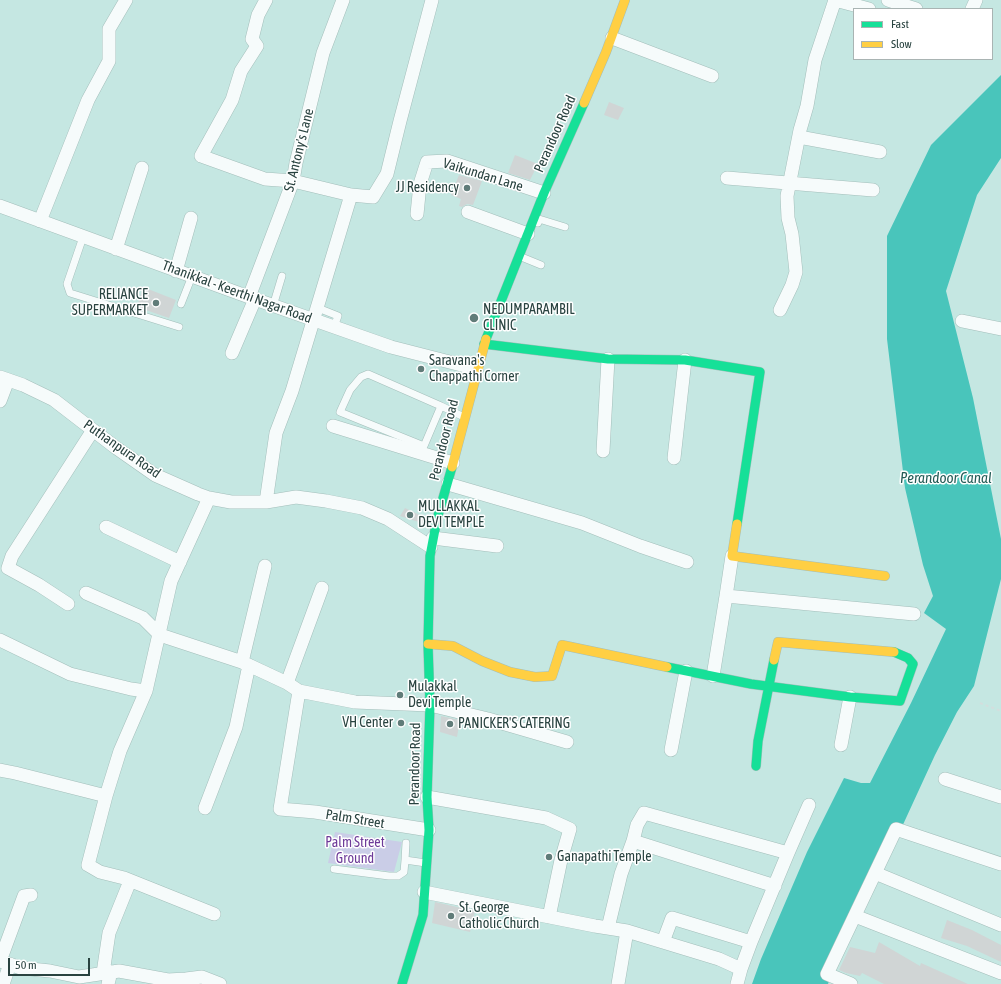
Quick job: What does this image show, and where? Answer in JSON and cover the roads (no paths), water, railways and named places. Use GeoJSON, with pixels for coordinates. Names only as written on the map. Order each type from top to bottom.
{"type":"FeatureCollection","features":[{"type":"Feature","properties":{"kind":"street"},"geometry":{"type":"LineString","coordinates":[[40,221],[88,100],[109,62],[109,29],[126,0]]}},
{"type":"Feature","properties":{"kind":"street"},"geometry":{"type":"LineString","coordinates":[[266,0],[258,15],[252,39],[256,46],[241,71],[232,100],[201,156],[265,179],[293,181],[351,195],[373,197],[387,174],[432,0]]}},
{"type":"Feature","properties":{"kind":"street","name":"St. Antony's Lane"},"geometry":{"type":"LineString","coordinates":[[232,353],[293,181],[323,53],[342,0]]}},
{"type":"Feature","properties":{"kind":"street","name":"Perandoor Road"},"geometry":{"type":"LineString","coordinates":[[402,984],[422,915],[429,830],[427,796],[430,705],[428,644],[432,542],[484,344],[544,194],[612,38],[625,0]]}},
{"type":"Feature","properties":{"kind":"street"},"geometry":{"type":"LineString","coordinates":[[780,310],[792,285],[796,272],[792,234],[788,218],[787,196],[807,106],[815,60],[835,0],[865,8]]}},
{"type":"Feature","properties":{"kind":"street"},"geometry":{"type":"LineString","coordinates":[[888,0],[913,8]]}},
{"type":"Feature","properties":{"kind":"street"},"geometry":{"type":"LineString","coordinates":[[612,38],[712,76]]}},
{"type":"Feature","properties":{"kind":"street"},"geometry":{"type":"LineString","coordinates":[[799,137],[880,152]]}},
{"type":"Feature","properties":{"kind":"street","name":"Vaikundan Lane"},"geometry":{"type":"LineString","coordinates":[[417,214],[420,184],[427,162],[447,161],[544,194]]}},
{"type":"Feature","properties":{"kind":"street"},"geometry":{"type":"LineString","coordinates":[[116,249],[142,168]]}},
{"type":"Feature","properties":{"kind":"street"},"geometry":{"type":"LineString","coordinates":[[727,178],[790,182],[872,190]]}},
{"type":"Feature","properties":{"kind":"street"},"geometry":{"type":"LineString","coordinates":[[266,502],[276,433],[292,391],[312,320],[351,195]]}},
{"type":"Feature","properties":{"kind":"street","name":"Thanikkal - Keerthi Nagar Road"},"geometry":{"type":"LineString","coordinates":[[0,206],[273,306],[391,347],[477,369]]}},
{"type":"Feature","properties":{"kind":"street"},"geometry":{"type":"LineString","coordinates":[[468,212],[528,234]]}},
{"type":"Feature","properties":{"kind":"street"},"geometry":{"type":"LineString","coordinates":[[176,271],[191,218]]}},
{"type":"Feature","properties":{"kind":"street"},"geometry":{"type":"LineString","coordinates":[[962,321],[1001,330]]}},
{"type":"Feature","properties":{"kind":"street"},"geometry":{"type":"LineString","coordinates":[[484,344],[608,360],[684,360],[760,372],[713,676]]}},
{"type":"Feature","properties":{"kind":"street"},"geometry":{"type":"LineString","coordinates":[[603,451],[608,360]]}},
{"type":"Feature","properties":{"kind":"street"},"geometry":{"type":"LineString","coordinates":[[674,458],[684,360]]}},
{"type":"Feature","properties":{"kind":"street"},"geometry":{"type":"LineString","coordinates":[[0,401],[4,379]]}},
{"type":"Feature","properties":{"kind":"street","name":"Puthanpura Road"},"geometry":{"type":"LineString","coordinates":[[4,379],[23,385],[54,400],[155,475],[198,494],[209,498],[231,502],[266,502],[296,497],[326,500],[362,508],[388,519],[432,542]]}},
{"type":"Feature","properties":{"kind":"street"},"geometry":{"type":"LineString","coordinates":[[333,426],[453,463]]}},
{"type":"Feature","properties":{"kind":"street"},"geometry":{"type":"LineString","coordinates":[[68,604],[39,585],[4,566],[12,556],[93,430]]}},
{"type":"Feature","properties":{"kind":"street"},"geometry":{"type":"LineString","coordinates":[[448,484],[582,523],[640,546],[687,562]]}},
{"type":"Feature","properties":{"kind":"street"},"geometry":{"type":"LineString","coordinates":[[209,498],[171,581],[160,635],[146,691],[120,751],[106,796],[88,865],[100,872],[130,881],[214,914]]}},
{"type":"Feature","properties":{"kind":"street"},"geometry":{"type":"LineString","coordinates":[[106,527],[180,562]]}},
{"type":"Feature","properties":{"kind":"street"},"geometry":{"type":"LineString","coordinates":[[432,542],[497,546]]}},
{"type":"Feature","properties":{"kind":"street"},"geometry":{"type":"LineString","coordinates":[[732,556],[885,576]]}},
{"type":"Feature","properties":{"kind":"street"},"geometry":{"type":"LineString","coordinates":[[205,808],[236,727],[246,663],[265,566]]}},
{"type":"Feature","properties":{"kind":"street"},"geometry":{"type":"LineString","coordinates":[[287,683],[322,588]]}},
{"type":"Feature","properties":{"kind":"street"},"geometry":{"type":"LineString","coordinates":[[86,593],[143,618],[160,635],[246,663],[287,683],[299,691],[355,702],[430,705],[488,719],[567,742]]}},
{"type":"Feature","properties":{"kind":"street"},"geometry":{"type":"LineString","coordinates":[[726,596],[914,614]]}},
{"type":"Feature","properties":{"kind":"street"},"geometry":{"type":"LineString","coordinates":[[0,640],[70,674],[131,690],[146,691]]}},
{"type":"Feature","properties":{"kind":"street"},"geometry":{"type":"LineString","coordinates":[[428,644],[453,646],[482,661],[510,672],[535,677],[552,676],[562,645],[751,684],[768,686],[850,697],[900,701],[913,664],[908,658],[892,652],[778,642],[768,686],[758,741],[756,766]]}},
{"type":"Feature","properties":{"kind":"street"},"geometry":{"type":"LineString","coordinates":[[671,750],[686,671]]}},
{"type":"Feature","properties":{"kind":"street","name":"Palm Street"},"geometry":{"type":"LineString","coordinates":[[299,691],[280,809],[315,812],[429,830]]}},
{"type":"Feature","properties":{"kind":"street"},"geometry":{"type":"LineString","coordinates":[[841,745],[850,697]]}},
{"type":"Feature","properties":{"kind":"street"},"geometry":{"type":"LineString","coordinates":[[0,770],[106,796]]}},
{"type":"Feature","properties":{"kind":"street"},"geometry":{"type":"LineString","coordinates":[[945,779],[1001,797]]}},
{"type":"Feature","properties":{"kind":"street"},"geometry":{"type":"LineString","coordinates":[[427,796],[546,818],[570,829],[561,860],[549,917]]}},
{"type":"Feature","properties":{"kind":"street"},"geometry":{"type":"LineString","coordinates":[[737,984],[751,942],[809,805]]}},
{"type":"Feature","properties":{"kind":"street"},"geometry":{"type":"LineString","coordinates":[[608,928],[621,874],[633,842],[637,825],[644,813],[788,853]]}},
{"type":"Feature","properties":{"kind":"street"},"geometry":{"type":"LineString","coordinates":[[852,984],[827,974],[896,829],[1001,864]]}},
{"type":"Feature","properties":{"kind":"street"},"geometry":{"type":"LineString","coordinates":[[633,842],[775,886]]}},
{"type":"Feature","properties":{"kind":"street"},"geometry":{"type":"LineString","coordinates":[[876,873],[1001,926]]}},
{"type":"Feature","properties":{"kind":"street"},"geometry":{"type":"LineString","coordinates":[[108,976],[109,933],[130,881]]}},
{"type":"Feature","properties":{"kind":"street"},"geometry":{"type":"LineString","coordinates":[[424,892],[627,931],[719,959],[741,969]]}},
{"type":"Feature","properties":{"kind":"street"},"geometry":{"type":"LineString","coordinates":[[3,984],[3,962],[24,896],[31,895]]}},
{"type":"Feature","properties":{"kind":"street"},"geometry":{"type":"LineString","coordinates":[[855,916],[1001,973]]}},
{"type":"Feature","properties":{"kind":"street"},"geometry":{"type":"LineString","coordinates":[[663,942],[672,918],[751,942]]}},
{"type":"Feature","properties":{"kind":"street"},"geometry":{"type":"LineString","coordinates":[[618,984],[627,931]]}},
{"type":"Feature","properties":{"kind":"street"},"geometry":{"type":"LineString","coordinates":[[3,962],[50,978],[108,976],[119,972],[168,980],[202,976],[220,984]]}},
{"type":"Feature","properties":{"kind":"lane"},"geometry":{"type":"LineString","coordinates":[[528,234],[533,235],[539,219],[565,227]]}},
{"type":"Feature","properties":{"kind":"lane"},"geometry":{"type":"LineString","coordinates":[[83,237],[68,284],[70,293],[179,327]]}},
{"type":"Feature","properties":{"kind":"lane"},"geometry":{"type":"LineString","coordinates":[[519,256],[541,265]]}},
{"type":"Feature","properties":{"kind":"lane"},"geometry":{"type":"LineString","coordinates":[[181,304],[192,276]]}},
{"type":"Feature","properties":{"kind":"lane"},"geometry":{"type":"LineString","coordinates":[[273,306],[282,276]]}},
{"type":"Feature","properties":{"kind":"lane"},"geometry":{"type":"LineString","coordinates":[[323,310],[338,316],[334,327]]}},
{"type":"Feature","properties":{"kind":"lane"},"geometry":{"type":"LineString","coordinates":[[440,406],[424,446],[340,412],[350,390],[361,377],[368,374],[440,406],[464,417]]}},
{"type":"Feature","properties":{"kind":"lane"},"geometry":{"type":"LineString","coordinates":[[334,869],[398,876],[404,872],[406,843]]}},
{"type":"Feature","properties":{"kind":"lane"},"geometry":{"type":"LineString","coordinates":[[405,860],[426,863]]}},
{"type":"Feature","properties":{"kind":"water","name":"Perandoor Canal"},"geometry":{"type":"Polygon","coordinates":[[[1001,75],[1001,158],[977,195],[946,291],[973,398],[1001,539],[1001,579],[974,686],[957,712],[935,755],[895,842],[839,954],[828,984],[752,984],[761,959],[807,852],[844,778],[861,783],[870,783],[911,703],[946,629],[924,613],[933,596],[923,565],[905,488],[887,339],[887,236],[931,145],[1001,75]]]}},
{"type":"Feature","properties":{"kind":"place","name":"JJ Residency"},"geometry":{"type":"Point","coordinates":[467,188]}},
{"type":"Feature","properties":{"kind":"place","name":"RELIANCE SUPERMARKET"},"geometry":{"type":"Point","coordinates":[156,303]}},
{"type":"Feature","properties":{"kind":"place","name":"NEDUMPARAMBIL CLINIC"},"geometry":{"type":"Point","coordinates":[474,318]}},
{"type":"Feature","properties":{"kind":"place","name":"Saravana's Chappathi Corner"},"geometry":{"type":"Point","coordinates":[421,369]}},
{"type":"Feature","properties":{"kind":"place","name":"MULLAKKAL DEVI TEMPLE"},"geometry":{"type":"Point","coordinates":[410,515]}},
{"type":"Feature","properties":{"kind":"place","name":"Mulakkal Devi Temple"},"geometry":{"type":"Point","coordinates":[400,695]}},
{"type":"Feature","properties":{"kind":"place","name":"VH Center"},"geometry":{"type":"Point","coordinates":[401,723]}},
{"type":"Feature","properties":{"kind":"place","name":"PANICKER'S CATERING"},"geometry":{"type":"Point","coordinates":[450,724]}},
{"type":"Feature","properties":{"kind":"place","name":"Ganapathi Temple"},"geometry":{"type":"Point","coordinates":[549,857]}},
{"type":"Feature","properties":{"kind":"place","name":"St. George Catholic Church"},"geometry":{"type":"Point","coordinates":[451,916]}},
{"type":"Feature","properties":{"kind":"park label","name":"Palm Street Ground"},"geometry":{"type":"Point","coordinates":[355,852]}}]}
